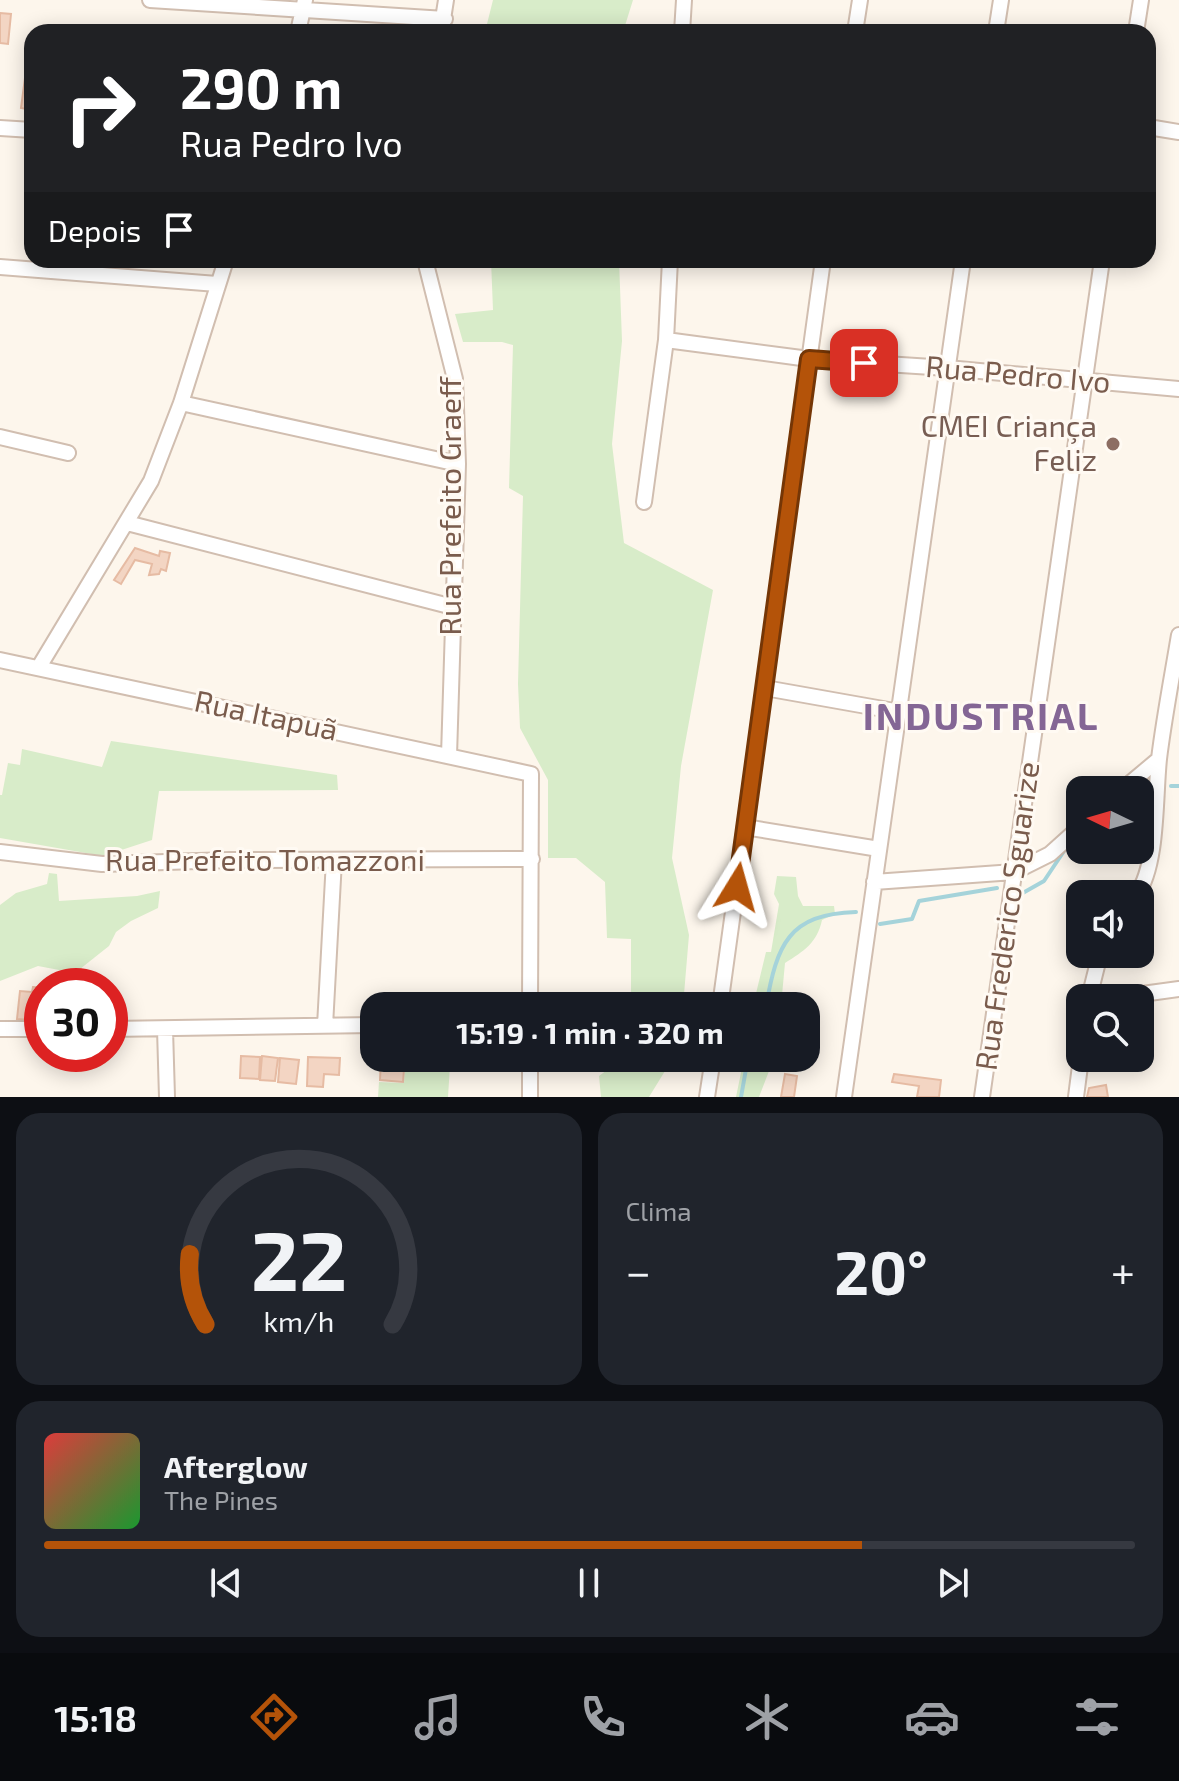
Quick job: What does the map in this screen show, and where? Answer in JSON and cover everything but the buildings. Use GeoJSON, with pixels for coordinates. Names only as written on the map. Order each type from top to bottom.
{"type":"FeatureCollection","features":[{"type":"Feature","properties":{"kind":"street"},"geometry":{"type":"LineString","coordinates":[[150,0],[305,4],[430,24]]}},
{"type":"Feature","properties":{"kind":"street"},"geometry":{"type":"LineString","coordinates":[[443,24],[446,0]]}},
{"type":"Feature","properties":{"kind":"street"},"geometry":{"type":"LineString","coordinates":[[682,24],[684,0]]}},
{"type":"Feature","properties":{"kind":"street"},"geometry":{"type":"LineString","coordinates":[[856,24],[860,0]]}},
{"type":"Feature","properties":{"kind":"street"},"geometry":{"type":"LineString","coordinates":[[997,24],[1001,0]]}},
{"type":"Feature","properties":{"kind":"street"},"geometry":{"type":"LineString","coordinates":[[1137,24],[1141,0]]}},
{"type":"Feature","properties":{"kind":"street"},"geometry":{"type":"LineString","coordinates":[[300,24],[305,4]]}},
{"type":"Feature","properties":{"kind":"street"},"geometry":{"type":"LineString","coordinates":[[0,128],[24,130]]}},
{"type":"Feature","properties":{"kind":"street"},"geometry":{"type":"LineString","coordinates":[[1156,128],[1179,132]]}},
{"type":"Feature","properties":{"kind":"street"},"geometry":{"type":"LineString","coordinates":[[0,267],[217,284]]}},
{"type":"Feature","properties":{"kind":"street"},"geometry":{"type":"LineString","coordinates":[[39,667],[151,481],[181,403],[223,268]]}},
{"type":"Feature","properties":{"kind":"street","name":"Rua Prefeito Graeff"},"geometry":{"type":"LineString","coordinates":[[427,268],[455,379],[458,464],[449,756]]}},
{"type":"Feature","properties":{"kind":"street"},"geometry":{"type":"LineString","coordinates":[[644,502],[666,340],[670,268]]}},
{"type":"Feature","properties":{"kind":"street"},"geometry":{"type":"LineString","coordinates":[[722,992],[822,268]]}},
{"type":"Feature","properties":{"kind":"street"},"geometry":{"type":"LineString","coordinates":[[844,1097],[962,268]]}},
{"type":"Feature","properties":{"kind":"street","name":"Rua Frederico Sguarize"},"geometry":{"type":"LineString","coordinates":[[982,1097],[1101,268]]}},
{"type":"Feature","properties":{"kind":"street","name":"Rua Pedro Ivo"},"geometry":{"type":"LineString","coordinates":[[666,340],[809,359],[1179,389]]}},
{"type":"Feature","properties":{"kind":"street"},"geometry":{"type":"LineString","coordinates":[[181,403],[458,464]]}},
{"type":"Feature","properties":{"kind":"street"},"geometry":{"type":"LineString","coordinates":[[0,437],[68,453]]}},
{"type":"Feature","properties":{"kind":"street"},"geometry":{"type":"LineString","coordinates":[[127,523],[453,607]]}},
{"type":"Feature","properties":{"kind":"street"},"geometry":{"type":"LineString","coordinates":[[1146,880],[1156,812],[1159,759],[1179,635]]}},
{"type":"Feature","properties":{"kind":"street","name":"Rua Itapuã"},"geometry":{"type":"LineString","coordinates":[[0,660],[531,774],[532,859]]}},
{"type":"Feature","properties":{"kind":"street"},"geometry":{"type":"LineString","coordinates":[[765,688],[900,712]]}},
{"type":"Feature","properties":{"kind":"street"},"geometry":{"type":"LineString","coordinates":[[1139,776],[1159,759]]}},
{"type":"Feature","properties":{"kind":"street"},"geometry":{"type":"LineString","coordinates":[[745,827],[879,849]]}},
{"type":"Feature","properties":{"kind":"street"},"geometry":{"type":"LineString","coordinates":[[874,882],[1014,872],[1050,854],[1066,840]]}},
{"type":"Feature","properties":{"kind":"street","name":"Rua Prefeito Tomazzoni"},"geometry":{"type":"LineString","coordinates":[[0,852],[102,864],[532,859]]}},
{"type":"Feature","properties":{"kind":"street"},"geometry":{"type":"LineString","coordinates":[[530,992],[532,859]]}},
{"type":"Feature","properties":{"kind":"street"},"geometry":{"type":"LineString","coordinates":[[325,1026],[334,860]]}},
{"type":"Feature","properties":{"kind":"street"},"geometry":{"type":"LineString","coordinates":[[1154,992],[1179,989]]}},
{"type":"Feature","properties":{"kind":"street"},"geometry":{"type":"LineString","coordinates":[[128,1029],[360,1025]]}},
{"type":"Feature","properties":{"kind":"street"},"geometry":{"type":"LineString","coordinates":[[0,1029],[24,1029]]}},
{"type":"Feature","properties":{"kind":"street"},"geometry":{"type":"LineString","coordinates":[[165,1029],[167,1097]]}},
{"type":"Feature","properties":{"kind":"street"},"geometry":{"type":"LineString","coordinates":[[530,1072],[530,1097]]}},
{"type":"Feature","properties":{"kind":"street"},"geometry":{"type":"LineString","coordinates":[[707,1097],[711,1072]]}},
{"type":"Feature","properties":{"kind":"street"},"geometry":{"type":"LineString","coordinates":[[1076,1097],[1079,1072]]}},
{"type":"Feature","properties":{"kind":"green space"},"geometry":{"type":"Polygon","coordinates":[[[493,0],[633,0],[626,24],[487,24],[493,0]]]}},
{"type":"Feature","properties":{"kind":"green space"},"geometry":{"type":"Polygon","coordinates":[[[491,268],[619,268],[622,341],[612,444],[624,543],[713,590],[681,766],[672,858],[689,935],[684,992],[631,992],[631,939],[607,938],[605,882],[576,858],[548,858],[548,780],[520,728],[518,684],[523,496],[509,488],[513,345],[463,342],[455,314],[493,310],[491,268]]]}},
{"type":"Feature","properties":{"kind":"green space"},"geometry":{"type":"Polygon","coordinates":[[[111,741],[337,775],[338,790],[159,791],[152,840],[103,856],[0,838],[0,795],[8,763],[20,765],[22,749],[102,767],[111,741]]]}},
{"type":"Feature","properties":{"kind":"green space"},"geometry":{"type":"Polygon","coordinates":[[[49,873],[57,874],[59,901],[137,896],[160,891],[158,908],[116,932],[109,946],[81,968],[24,968],[24,972],[0,981],[0,905],[16,893],[47,884],[49,873]]]}},
{"type":"Feature","properties":{"kind":"green space"},"geometry":{"type":"Polygon","coordinates":[[[777,876],[796,877],[798,896],[803,906],[834,906],[835,914],[822,920],[809,946],[785,963],[782,992],[756,992],[766,952],[771,952],[779,904],[774,894],[777,876]]]}},
{"type":"Feature","properties":{"kind":"green space"},"geometry":{"type":"Polygon","coordinates":[[[405,1072],[450,1072],[448,1097],[378,1097],[379,1082],[404,1083],[405,1072]]]}},
{"type":"Feature","properties":{"kind":"green space"},"geometry":{"type":"Polygon","coordinates":[[[604,1072],[664,1072],[649,1097],[601,1097],[599,1076],[604,1072]]]}},
{"type":"Feature","properties":{"kind":"green space"},"geometry":{"type":"Polygon","coordinates":[[[741,1072],[769,1072],[759,1097],[736,1097],[741,1072]]]}},
{"type":"Feature","properties":{"kind":"waterway"},"geometry":{"type":"LineString","coordinates":[[1171,786],[1179,786]]}},
{"type":"Feature","properties":{"kind":"waterway"},"geometry":{"type":"LineString","coordinates":[[1021,894],[1044,881],[1066,848]]}},
{"type":"Feature","properties":{"kind":"waterway"},"geometry":{"type":"LineString","coordinates":[[880,924],[912,919],[919,901],[997,888]]}},
{"type":"Feature","properties":{"kind":"waterway"},"geometry":{"type":"LineString","coordinates":[[769,992],[781,950],[790,937],[815,919],[856,912]]}},
{"type":"Feature","properties":{"kind":"waterway"},"geometry":{"type":"LineString","coordinates":[[741,1097],[745,1072]]}},
{"type":"Feature","properties":{"kind":"place","name":"CMEI Criança Feliz"},"geometry":{"type":"Point","coordinates":[1113,444]}},
{"type":"Feature","properties":{"kind":"district","name":"INDUSTRIAL"},"geometry":{"type":"Point","coordinates":[981,717]}},
{"type":"Feature","properties":{"kind":"route"},"geometry":{"type":"LineString","coordinates":[[737,887],[809,359],[864,363]]}}]}
